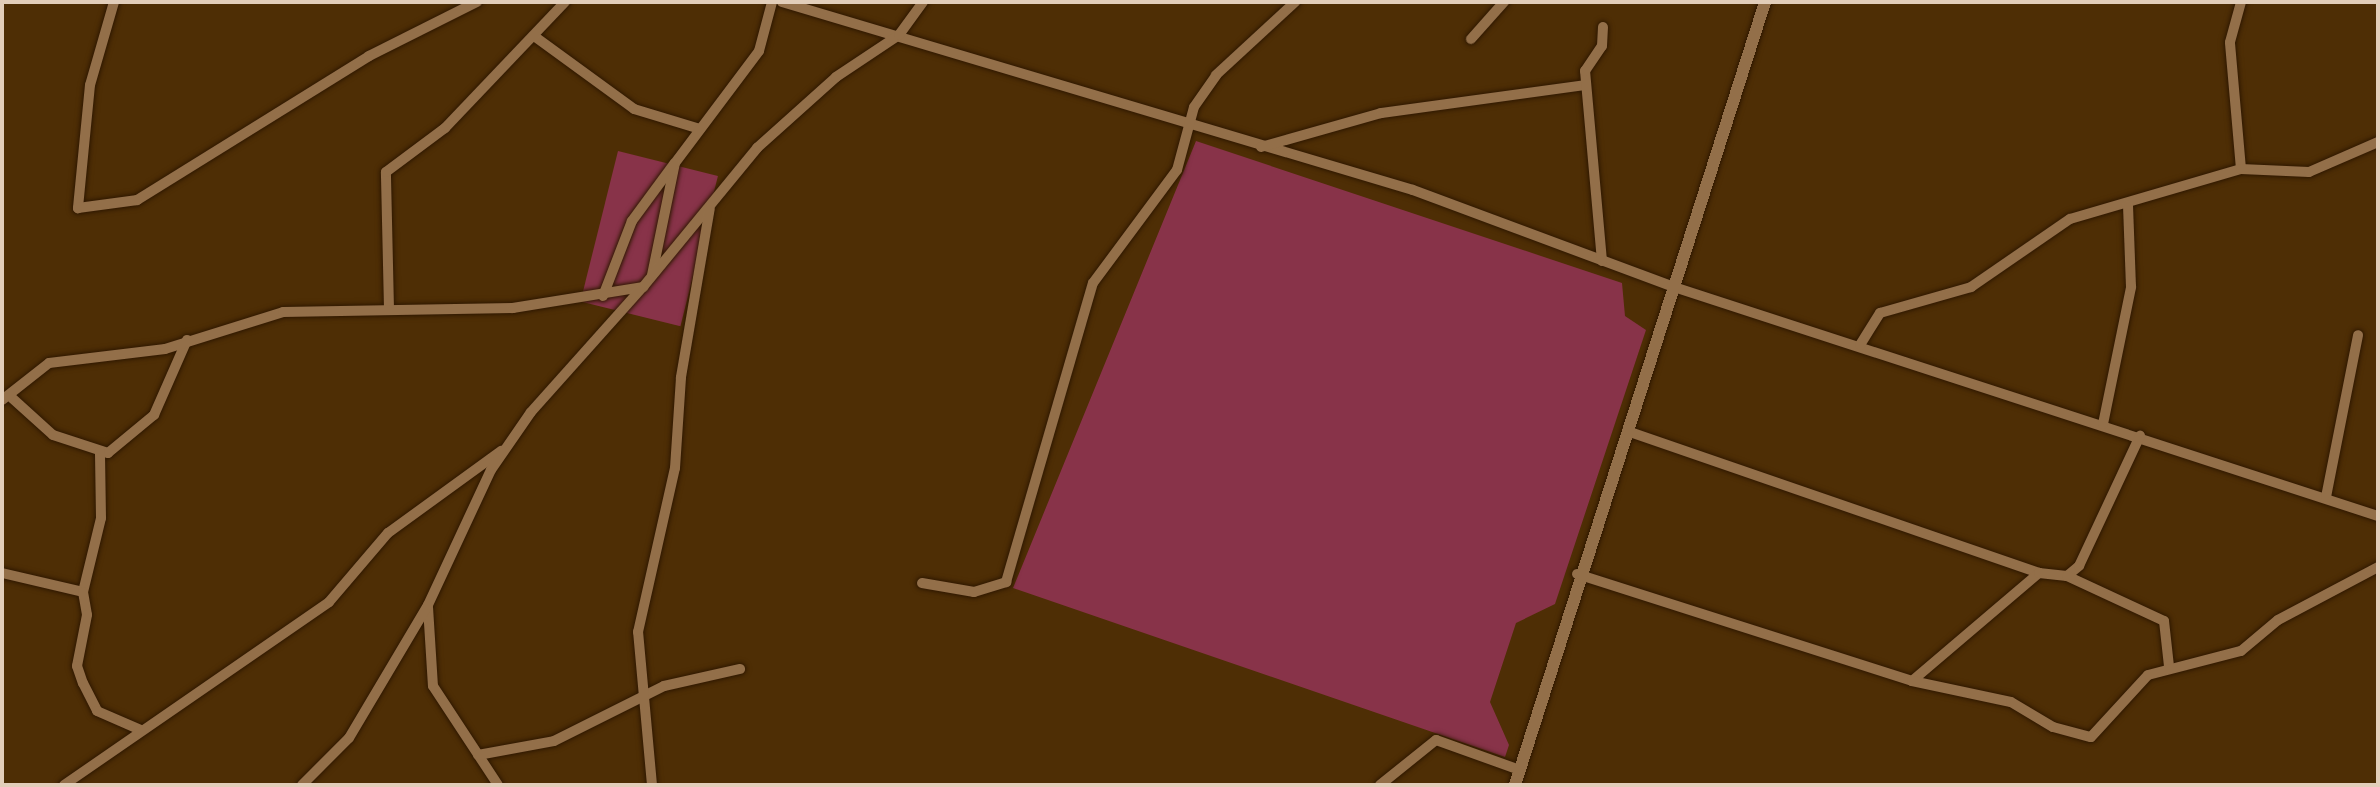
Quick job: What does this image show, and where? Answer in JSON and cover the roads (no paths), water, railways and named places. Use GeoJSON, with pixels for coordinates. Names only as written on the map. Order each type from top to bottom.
{"type":"FeatureCollection","features":[{"type":"Feature","properties":{"kind":"street"},"geometry":{"type":"LineString","coordinates":[[114,2],[90,85],[78,208],[137,200],[369,56],[477,2]]}},
{"type":"Feature","properties":{"kind":"street"},"geometry":{"type":"LineString","coordinates":[[389,309],[386,172],[445,128],[565,2]]}},
{"type":"Feature","properties":{"kind":"street"},"geometry":{"type":"LineString","coordinates":[[603,296],[632,221],[759,51],[772,2]]}},
{"type":"Feature","properties":{"kind":"street"},"geometry":{"type":"LineString","coordinates":[[782,2],[1413,190],[1677,288],[2140,436],[2378,516]]}},
{"type":"Feature","properties":{"kind":"street"},"geometry":{"type":"LineString","coordinates":[[302,785],[349,738],[428,605],[509,445],[712,202],[792,115],[899,35],[923,2]]}},
{"type":"Feature","properties":{"kind":"street"},"geometry":{"type":"LineString","coordinates":[[922,583],[974,592],[1006,582],[1093,283],[1177,170],[1189,122],[1231,56],[1295,2]]}},
{"type":"Feature","properties":{"kind":"street"},"geometry":{"type":"LineString","coordinates":[[1471,39],[1504,2]]}},
{"type":"Feature","properties":{"kind":"street"},"geometry":{"type":"LineString","coordinates":[[1515,785],[1577,574],[1677,288],[1765,2]]}},
{"type":"Feature","properties":{"kind":"street"},"geometry":{"type":"LineString","coordinates":[[2241,2],[2230,42],[2241,169]]}},
{"type":"Feature","properties":{"kind":"street"},"geometry":{"type":"LineString","coordinates":[[1602,261],[1585,85],[1586,63],[1602,46],[1603,27]]}},
{"type":"Feature","properties":{"kind":"street"},"geometry":{"type":"LineString","coordinates":[[534,36],[624,103],[700,129]]}},
{"type":"Feature","properties":{"kind":"street"},"geometry":{"type":"LineString","coordinates":[[1261,147],[1381,113],[1585,85]]}},
{"type":"Feature","properties":{"kind":"street"},"geometry":{"type":"LineString","coordinates":[[1860,345],[1880,313],[1971,287],[2053,227],[2241,169],[2309,172],[2378,142]]}},
{"type":"Feature","properties":{"kind":"street"},"geometry":{"type":"LineString","coordinates":[[652,275],[675,163]]}},
{"type":"Feature","properties":{"kind":"street"},"geometry":{"type":"LineString","coordinates":[[652,785],[638,632],[675,468],[681,377],[712,202]]}},
{"type":"Feature","properties":{"kind":"street"},"geometry":{"type":"LineString","coordinates":[[2103,424],[2131,287],[2128,205]]}},
{"type":"Feature","properties":{"kind":"street"},"geometry":{"type":"LineString","coordinates":[[187,340],[154,415],[122,445],[100,452],[53,435],[7,399],[49,363],[144,353],[187,340],[307,307],[513,308],[603,296],[643,287]]}},
{"type":"Feature","properties":{"kind":"street"},"geometry":{"type":"LineString","coordinates":[[2326,497],[2358,335]]}},
{"type":"Feature","properties":{"kind":"street"},"geometry":{"type":"LineString","coordinates":[[1627,431],[2039,573],[2067,576],[2164,621],[2169,666]]}},
{"type":"Feature","properties":{"kind":"street"},"geometry":{"type":"LineString","coordinates":[[2067,576],[2099,532],[2140,436]]}},
{"type":"Feature","properties":{"kind":"street"},"geometry":{"type":"LineString","coordinates":[[64,785],[329,602],[388,533],[509,445]]}},
{"type":"Feature","properties":{"kind":"street"},"geometry":{"type":"LineString","coordinates":[[100,452],[101,518],[83,592],[87,615],[77,666],[97,711],[141,730]]}},
{"type":"Feature","properties":{"kind":"street"},"geometry":{"type":"LineString","coordinates":[[1577,574],[1912,681],[2011,702],[2053,727],[2091,737],[2115,719],[2136,685],[2169,666],[2241,651],[2278,620],[2378,567]]}},
{"type":"Feature","properties":{"kind":"street"},"geometry":{"type":"LineString","coordinates":[[2,573],[83,592]]}},
{"type":"Feature","properties":{"kind":"street"},"geometry":{"type":"LineString","coordinates":[[1912,681],[2039,573]]}},
{"type":"Feature","properties":{"kind":"street"},"geometry":{"type":"LineString","coordinates":[[428,605],[428,673],[498,785]]}},
{"type":"Feature","properties":{"kind":"street"},"geometry":{"type":"LineString","coordinates":[[478,755],[554,741],[643,698],[740,669]]}},
{"type":"Feature","properties":{"kind":"street"},"geometry":{"type":"LineString","coordinates":[[1380,785],[1436,740],[1520,770]]}}]}
